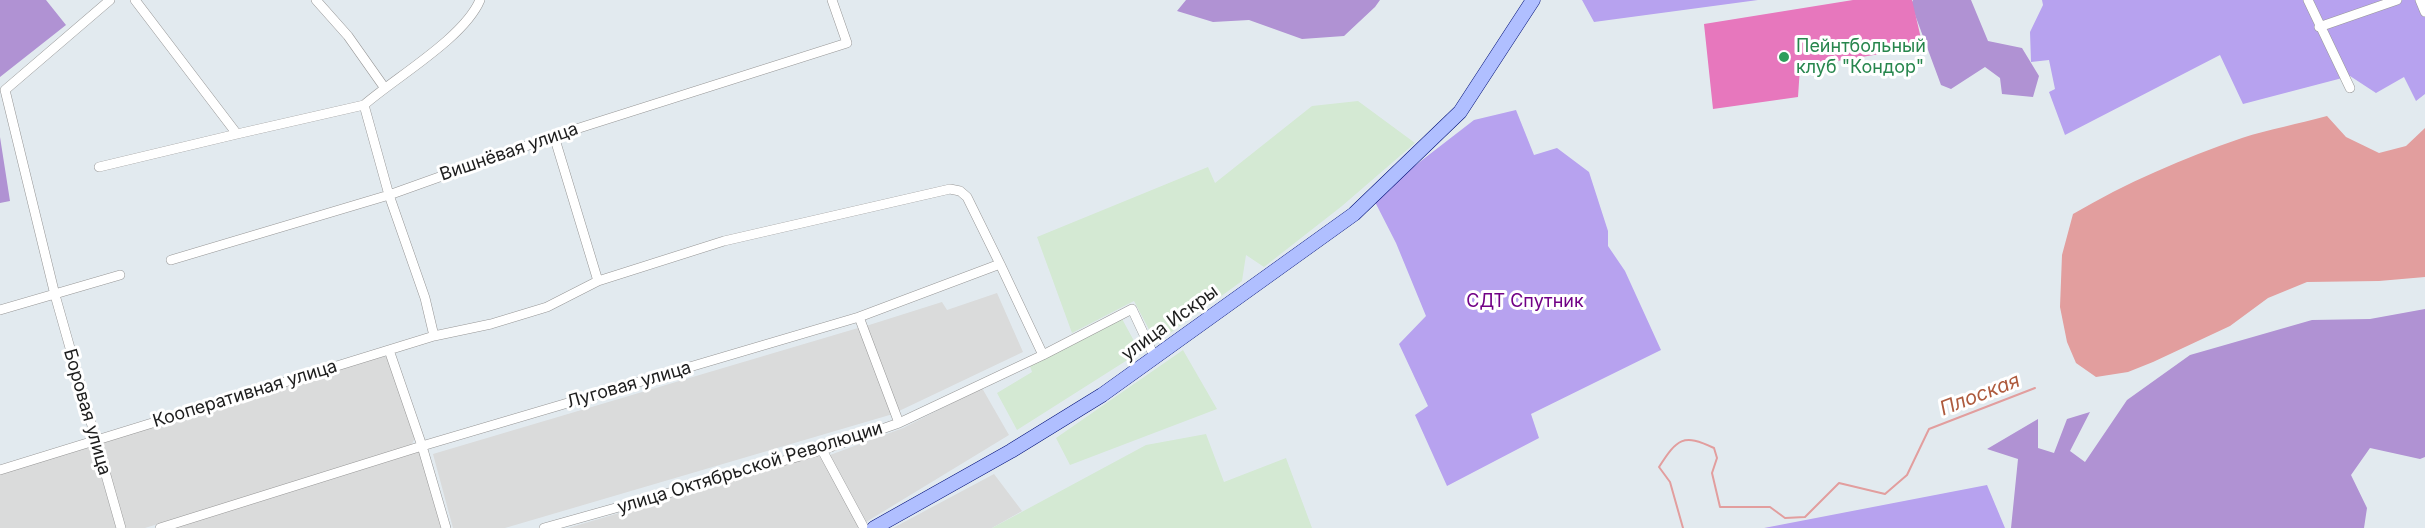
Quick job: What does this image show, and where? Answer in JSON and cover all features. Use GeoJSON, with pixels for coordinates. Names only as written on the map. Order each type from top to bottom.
{"type":"FeatureCollection","features":[{"type":"Feature","properties":{"kind":"main road","name":"улица Искры"},"geometry":{"type":"LineString","coordinates":[[874,528],[1016,448],[1102,395],[1354,214],[1460,112],[1533,0]]}},
{"type":"Feature","properties":{"kind":"street","name":"Боровая улица"},"geometry":{"type":"LineString","coordinates":[[110,0],[5,90],[55,295],[94,440],[121,528]]}},
{"type":"Feature","properties":{"kind":"street"},"geometry":{"type":"LineString","coordinates":[[135,0],[237,134]]}},
{"type":"Feature","properties":{"kind":"street"},"geometry":{"type":"LineString","coordinates":[[316,0],[348,36],[384,87]]}},
{"type":"Feature","properties":{"kind":"street"},"geometry":{"type":"LineString","coordinates":[[99,167],[364,105],[384,87],[438,47],[461,26],[480,0]]}},
{"type":"Feature","properties":{"kind":"street","name":"Вишнёвая улица"},"geometry":{"type":"LineString","coordinates":[[171,260],[389,195],[554,136],[847,43],[832,0]]}},
{"type":"Feature","properties":{"kind":"street"},"geometry":{"type":"LineString","coordinates":[[2308,0],[2350,88]]}},
{"type":"Feature","properties":{"kind":"street"},"geometry":{"type":"LineString","coordinates":[[2319,27],[2397,0]]}},
{"type":"Feature","properties":{"kind":"street"},"geometry":{"type":"LineString","coordinates":[[2420,0],[2425,12]]}},
{"type":"Feature","properties":{"kind":"street"},"geometry":{"type":"LineString","coordinates":[[364,105],[389,195],[425,298],[434,336]]}},
{"type":"Feature","properties":{"kind":"street"},"geometry":{"type":"LineString","coordinates":[[554,136],[598,281]]}},
{"type":"Feature","properties":{"kind":"street","name":"Кооперативная улица"},"geometry":{"type":"LineString","coordinates":[[0,470],[434,336],[491,324],[547,307],[598,281],[724,241],[950,189],[960,190],[967,197],[1000,264]]}},
{"type":"Feature","properties":{"kind":"street"},"geometry":{"type":"LineString","coordinates":[[1000,264],[1043,355]]}},
{"type":"Feature","properties":{"kind":"street","name":"Луговая улица"},"geometry":{"type":"LineString","coordinates":[[160,528],[422,446],[859,317],[1000,264]]}},
{"type":"Feature","properties":{"kind":"street"},"geometry":{"type":"LineString","coordinates":[[0,310],[120,275]]}},
{"type":"Feature","properties":{"kind":"street","name":"улица Октябрьской Революции"},"geometry":{"type":"LineString","coordinates":[[544,528],[822,450],[899,423],[1043,355],[1132,309],[1154,357]]}},
{"type":"Feature","properties":{"kind":"street"},"geometry":{"type":"LineString","coordinates":[[859,317],[899,423]]}},
{"type":"Feature","properties":{"kind":"street"},"geometry":{"type":"LineString","coordinates":[[389,350],[422,446],[446,528]]}},
{"type":"Feature","properties":{"kind":"street"},"geometry":{"type":"LineString","coordinates":[[822,450],[864,528]]}},
{"type":"Feature","properties":{"kind":"shaded area"},"geometry":{"type":"Polygon","coordinates":[[[0,0],[46,0],[66,25],[0,77],[0,0]]]}},
{"type":"Feature","properties":{"kind":"shaded area"},"geometry":{"type":"Polygon","coordinates":[[[1186,0],[1380,0],[1344,36],[1302,39],[1249,20],[1213,22],[1177,11],[1186,0]]]}},
{"type":"Feature","properties":{"kind":"shaded area","name":"Пейнтбольный клуб \"Кондор\""},"geometry":{"type":"Polygon","coordinates":[[[1853,0],[1912,0],[1923,47],[1800,67],[1798,97],[1713,109],[1704,24],[1853,0]]]}},
{"type":"Feature","properties":{"kind":"shaded area"},"geometry":{"type":"Polygon","coordinates":[[[1913,0],[1971,0],[1988,41],[2022,48],[2039,76],[2033,97],[2002,94],[2000,78],[1985,67],[1951,89],[1941,85],[1911,4],[1913,0]]]}},
{"type":"Feature","properties":{"kind":"shaded area"},"geometry":{"type":"Polygon","coordinates":[[[1358,101],[1415,143],[1342,206],[1264,267],[1246,255],[1242,281],[1159,341],[1155,341],[1134,301],[1072,333],[1037,237],[1208,167],[1215,183],[1312,106],[1358,101]]]}},
{"type":"Feature","properties":{"kind":"shaded area"},"geometry":{"type":"Polygon","coordinates":[[[2327,116],[2346,137],[2379,153],[2406,146],[2425,128],[2425,277],[2379,281],[2307,282],[2268,298],[2230,326],[2128,372],[2096,377],[2076,363],[2067,342],[2060,307],[2062,255],[2073,214],[2134,182],[2198,154],[2252,135],[2327,116]]]}},
{"type":"Feature","properties":{"kind":"shaded area"},"geometry":{"type":"Polygon","coordinates":[[[0,137],[10,201],[0,203],[0,137]]]}},
{"type":"Feature","properties":{"kind":"shaded area"},"geometry":{"type":"Polygon","coordinates":[[[997,293],[1023,352],[899,411],[866,326],[942,302],[947,310],[997,293]]]}},
{"type":"Feature","properties":{"kind":"shaded area"},"geometry":{"type":"Polygon","coordinates":[[[2425,309],[2425,457],[2420,459],[2370,448],[2351,475],[2367,508],[2364,528],[2011,528],[2018,459],[1987,449],[2038,419],[2038,448],[2054,453],[2067,419],[2090,412],[2070,451],[2085,462],[2127,400],[2190,355],[2312,320],[2370,319],[2425,309]]]}},
{"type":"Feature","properties":{"kind":"shaded area"},"geometry":{"type":"Polygon","coordinates":[[[1121,317],[1140,352],[1017,430],[997,393],[1032,372],[1030,366],[1121,317]]]}},
{"type":"Feature","properties":{"kind":"shaded area"},"geometry":{"type":"Polygon","coordinates":[[[858,328],[893,414],[505,528],[453,528],[433,454],[858,328]]]}},
{"type":"Feature","properties":{"kind":"shaded area"},"geometry":{"type":"Polygon","coordinates":[[[1183,350],[1217,409],[1070,465],[1056,438],[1183,350]]]}},
{"type":"Feature","properties":{"kind":"shaded area"},"geometry":{"type":"Polygon","coordinates":[[[382,355],[388,358],[415,438],[411,446],[145,528],[125,528],[100,443],[382,355]]]}},
{"type":"Feature","properties":{"kind":"shaded area"},"geometry":{"type":"Polygon","coordinates":[[[982,388],[1009,435],[866,522],[830,455],[903,428],[982,388]]]}},
{"type":"Feature","properties":{"kind":"shaded area"},"geometry":{"type":"Polygon","coordinates":[[[1206,434],[1224,482],[1286,458],[1312,528],[992,528],[1146,445],[1206,434]]]}},
{"type":"Feature","properties":{"kind":"shaded area"},"geometry":{"type":"Polygon","coordinates":[[[89,446],[94,450],[116,528],[0,528],[0,473],[89,446]]]}},
{"type":"Feature","properties":{"kind":"shaded area"},"geometry":{"type":"Polygon","coordinates":[[[419,451],[443,528],[173,528],[419,451]]]}},
{"type":"Feature","properties":{"kind":"shaded area"},"geometry":{"type":"Polygon","coordinates":[[[820,454],[859,527],[568,528],[820,454]]]}},
{"type":"Feature","properties":{"kind":"shaded area"},"geometry":{"type":"Polygon","coordinates":[[[994,474],[1022,511],[992,528],[893,528],[994,474]]]}},
{"type":"Feature","properties":{"kind":"green space"},"geometry":{"type":"Polygon","coordinates":[[[1582,0],[1758,0],[1594,22],[1582,0]]]}},
{"type":"Feature","properties":{"kind":"green space"},"geometry":{"type":"Polygon","coordinates":[[[2042,0],[2425,0],[2425,94],[2416,101],[2404,77],[2376,93],[2350,76],[2243,104],[2220,55],[2065,135],[2049,92],[2055,89],[2049,60],[2031,62],[2030,32],[2043,5],[2042,0]]]}},
{"type":"Feature","properties":{"kind":"green space","name":"СДТ Спутник"},"geometry":{"type":"Polygon","coordinates":[[[1516,110],[1534,155],[1557,148],[1589,172],[1608,231],[1608,246],[1625,271],[1661,350],[1531,414],[1539,438],[1447,486],[1415,415],[1428,406],[1399,344],[1426,316],[1396,243],[1373,198],[1474,120],[1516,110]]]}},
{"type":"Feature","properties":{"kind":"green space"},"geometry":{"type":"Polygon","coordinates":[[[1987,485],[2005,528],[1764,528],[1987,485]]]}},
{"type":"Feature","properties":{"kind":"waterway","name":"Плоская"},"geometry":{"type":"LineString","coordinates":[[1683,528],[1670,482],[1659,467],[1671,450],[1682,441],[1695,441],[1714,448],[1717,458],[1712,473],[1720,507],[1770,507],[1785,518],[1805,517],[1839,483],[1885,494],[1907,475],[1929,429],[2035,388]]}},
{"type":"Feature","properties":{"kind":"place","name":"Пейнтбольный клуб \"Кондор\""},"geometry":{"type":"Point","coordinates":[1784,57]}}]}
